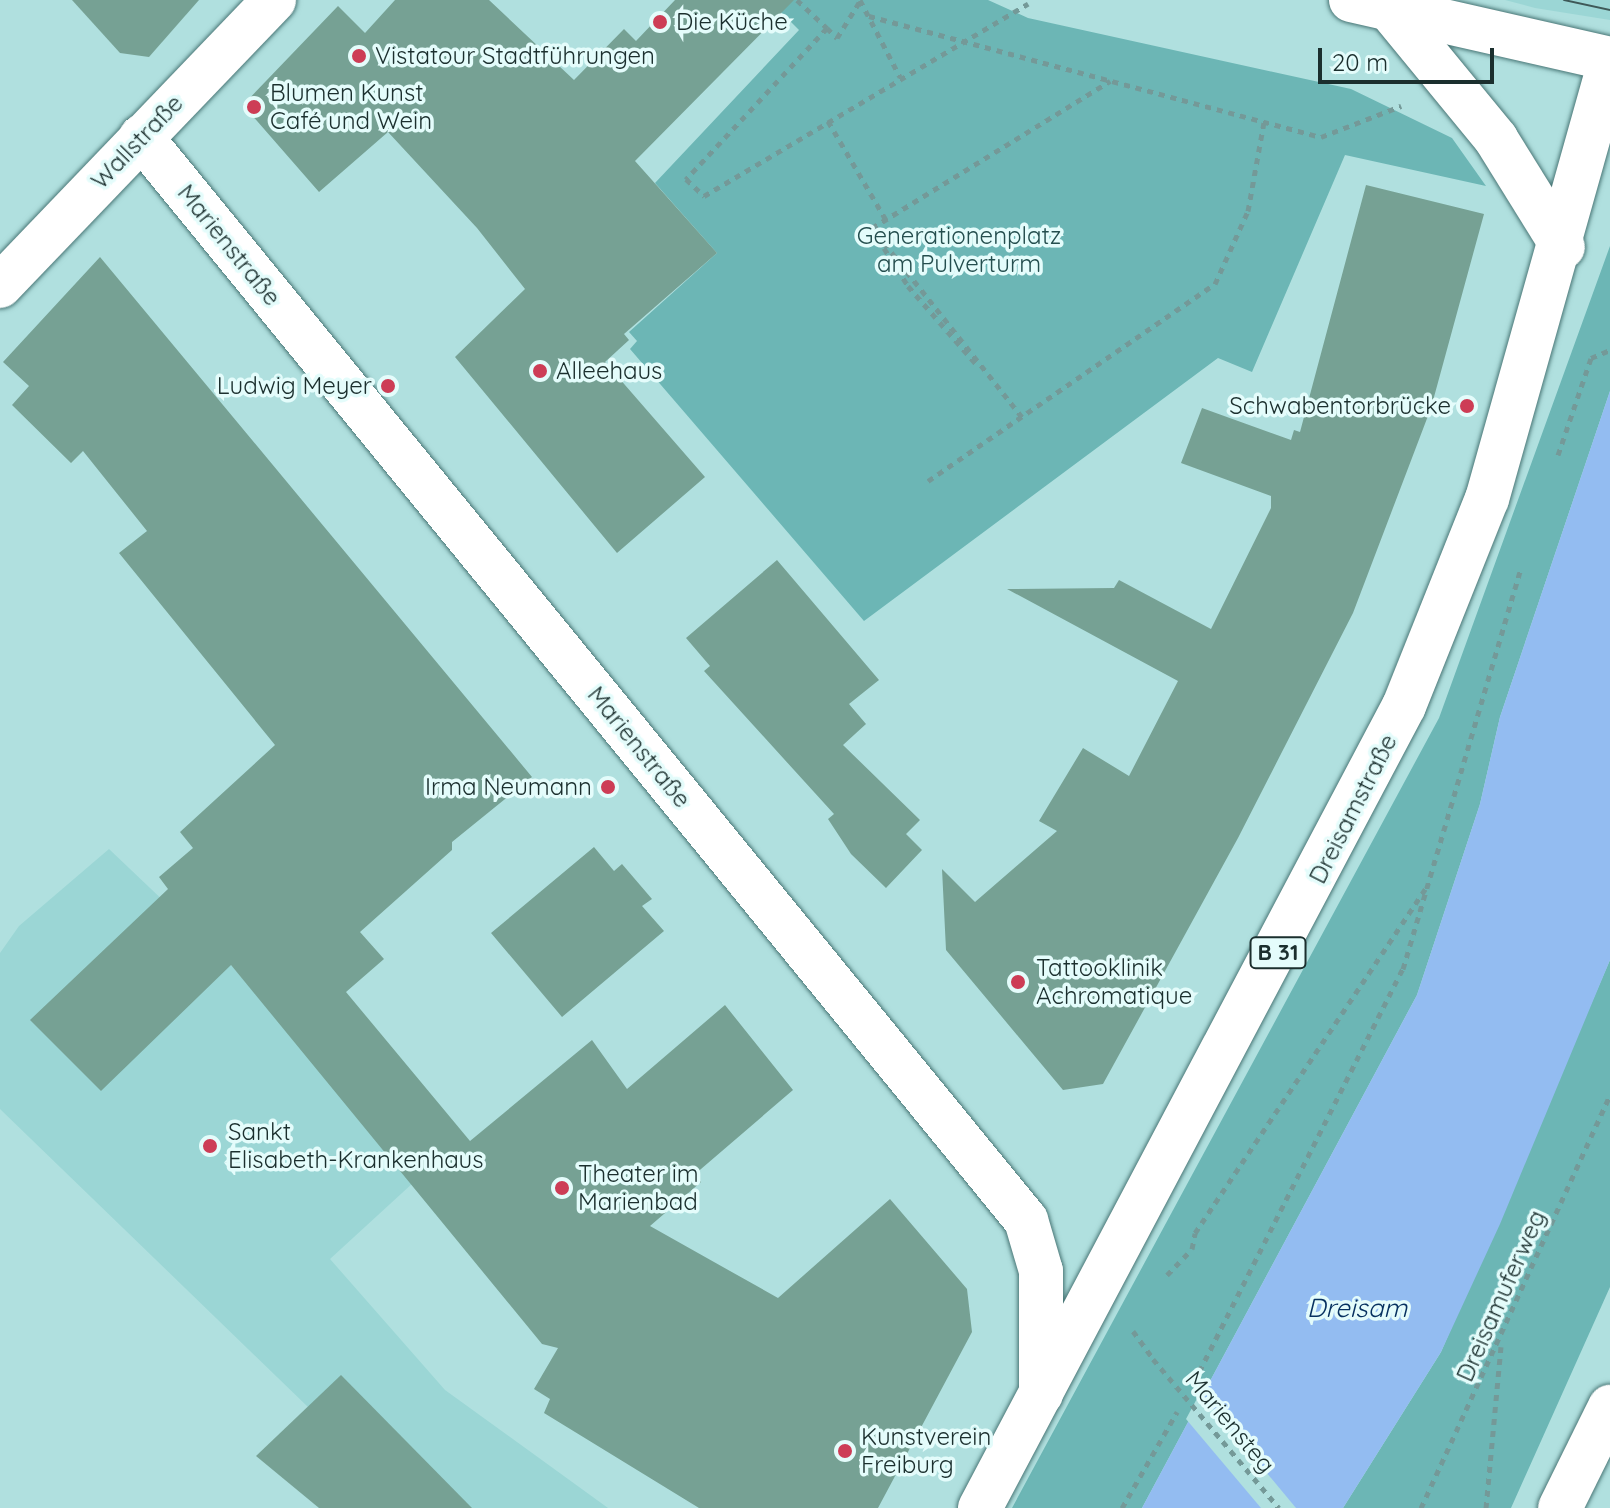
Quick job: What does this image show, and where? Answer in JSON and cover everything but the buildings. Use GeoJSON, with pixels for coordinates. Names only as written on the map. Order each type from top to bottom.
{"type":"FeatureCollection","features":[{"type":"Feature","properties":{"kind":"main road","name":"Wallstraße"},"geometry":{"type":"LineString","coordinates":[[0,286],[274,0]]}},
{"type":"Feature","properties":{"kind":"main road"},"geometry":{"type":"LineString","coordinates":[[1371,5],[1610,60]]}},
{"type":"Feature","properties":{"kind":"main road"},"geometry":{"type":"LineString","coordinates":[[1371,5],[1496,139],[1563,247]]}},
{"type":"Feature","properties":{"kind":"main road","name":"Dreisamstraße"},"geometry":{"type":"LineString","coordinates":[[980,1508],[1404,706],[1487,499],[1563,247],[1610,60]]}},
{"type":"Feature","properties":{"kind":"main road","name":"Marienstraße"},"geometry":{"type":"LineString","coordinates":[[141,137],[1026,1220],[1041,1271],[1041,1394]]}},
{"type":"Feature","properties":{"kind":"main road"},"geometry":{"type":"LineString","coordinates":[[1560,1508],[1610,1407]]}},
{"type":"Feature","properties":{"kind":"path"},"geometry":{"type":"LineString","coordinates":[[797,0],[837,38],[860,0],[900,77]]}},
{"type":"Feature","properties":{"kind":"path"},"geometry":{"type":"LineString","coordinates":[[827,28],[686,179],[704,196],[960,41],[1028,4]]}},
{"type":"Feature","properties":{"kind":"path"},"geometry":{"type":"LineString","coordinates":[[869,16],[1321,137],[1409,103]]}},
{"type":"Feature","properties":{"kind":"path"},"geometry":{"type":"LineString","coordinates":[[1022,417],[872,228],[1110,81]]}},
{"type":"Feature","properties":{"kind":"path"},"geometry":{"type":"LineString","coordinates":[[828,121],[886,220]]}},
{"type":"Feature","properties":{"kind":"path"},"geometry":{"type":"LineString","coordinates":[[928,481],[1215,284],[1248,211],[1264,122]]}},
{"type":"Feature","properties":{"kind":"path"},"geometry":{"type":"LineString","coordinates":[[1557,461],[1591,358],[1610,350]]}},
{"type":"Feature","properties":{"kind":"path"},"geometry":{"type":"LineString","coordinates":[[1194,1382],[1403,969],[1522,564]]}},
{"type":"Feature","properties":{"kind":"path"},"geometry":{"type":"LineString","coordinates":[[1159,1283],[1192,1249],[1195,1233],[1427,885]]}},
{"type":"Feature","properties":{"kind":"path","name":"Dreisamuferweg"},"geometry":{"type":"LineString","coordinates":[[1421,1508],[1501,1342],[1610,1096]]}},
{"type":"Feature","properties":{"kind":"path"},"geometry":{"type":"LineString","coordinates":[[1486,1508],[1501,1342]]}},
{"type":"Feature","properties":{"kind":"path","name":"Mariensteg"},"geometry":{"type":"LineString","coordinates":[[1153,1359],[1279,1508]]}},
{"type":"Feature","properties":{"kind":"path"},"geometry":{"type":"LineString","coordinates":[[1122,1508],[1177,1412]]}},
{"type":"Feature","properties":{"kind":"shaded area"},"geometry":{"type":"Polygon","coordinates":[[[1505,0],[1610,0],[1610,20],[1535,8],[1505,0]]]}},
{"type":"Feature","properties":{"kind":"shaded area","name":"Sankt Elisabeth-Krankenhaus"},"geometry":{"type":"Polygon","coordinates":[[[109,849],[231,965],[414,1182],[330,1259],[445,1390],[608,1508],[319,1508],[308,1407],[0,1109],[0,953],[19,926],[109,849]]]}},
{"type":"Feature","properties":{"kind":"green space","name":"Generationenplatz am Pulverturm"},"geometry":{"type":"Polygon","coordinates":[[[769,0],[988,0],[1028,18],[1351,89],[1452,138],[1486,186],[1345,155],[1252,372],[1218,358],[864,621],[630,349],[637,341],[629,332],[717,253],[655,183],[799,30],[769,0]]]}},
{"type":"Feature","properties":{"kind":"green space"},"geometry":{"type":"Polygon","coordinates":[[[1610,246],[1610,391],[1500,717],[1480,804],[1417,995],[1142,1508],[1012,1508],[1439,718],[1610,246]]]}},
{"type":"Feature","properties":{"kind":"green space"},"geometry":{"type":"Polygon","coordinates":[[[1610,960],[1610,1287],[1511,1508],[1343,1508],[1441,1352],[1610,960]]]}},
{"type":"Feature","properties":{"kind":"water","name":"Dreisam"},"geometry":{"type":"Polygon","coordinates":[[[1610,391],[1610,960],[1500,1224],[1441,1352],[1343,1508],[1142,1508],[1417,995],[1480,804],[1500,717],[1610,391]]]}},
{"type":"Feature","properties":{"kind":"pier"},"geometry":{"type":"Polygon","coordinates":[[[1200,1393],[1296,1508],[1261,1508],[1186,1419],[1200,1393]]]}},
{"type":"Feature","properties":{"kind":"tram line"},"geometry":{"type":"LineString","coordinates":[[1564,0],[1610,10]]}},
{"type":"Feature","properties":{"kind":"place","name":"Die Küche"},"geometry":{"type":"Point","coordinates":[660,22]}},
{"type":"Feature","properties":{"kind":"place","name":"Vistatour Stadtführungen"},"geometry":{"type":"Point","coordinates":[359,56]}},
{"type":"Feature","properties":{"kind":"place","name":"Blumen Kunst Café und Wein"},"geometry":{"type":"Point","coordinates":[254,107]}},
{"type":"Feature","properties":{"kind":"place","name":"Alleehaus"},"geometry":{"type":"Point","coordinates":[540,371]}},
{"type":"Feature","properties":{"kind":"place","name":"Ludwig Meyer"},"geometry":{"type":"Point","coordinates":[388,386]}},
{"type":"Feature","properties":{"kind":"place","name":"Schwabentorbrücke"},"geometry":{"type":"Point","coordinates":[1467,406]}},
{"type":"Feature","properties":{"kind":"place","name":"Irma Neumann"},"geometry":{"type":"Point","coordinates":[608,787]}},
{"type":"Feature","properties":{"kind":"place","name":"Tattooklinik Achromatique"},"geometry":{"type":"Point","coordinates":[1018,982]}},
{"type":"Feature","properties":{"kind":"place","name":"Sankt Elisabeth-Krankenhaus"},"geometry":{"type":"Point","coordinates":[210,1146]}},
{"type":"Feature","properties":{"kind":"place","name":"Theater im Marienbad"},"geometry":{"type":"Point","coordinates":[562,1188]}},
{"type":"Feature","properties":{"kind":"place","name":"Kunstverein Freiburg"},"geometry":{"type":"Point","coordinates":[845,1451]}}]}
